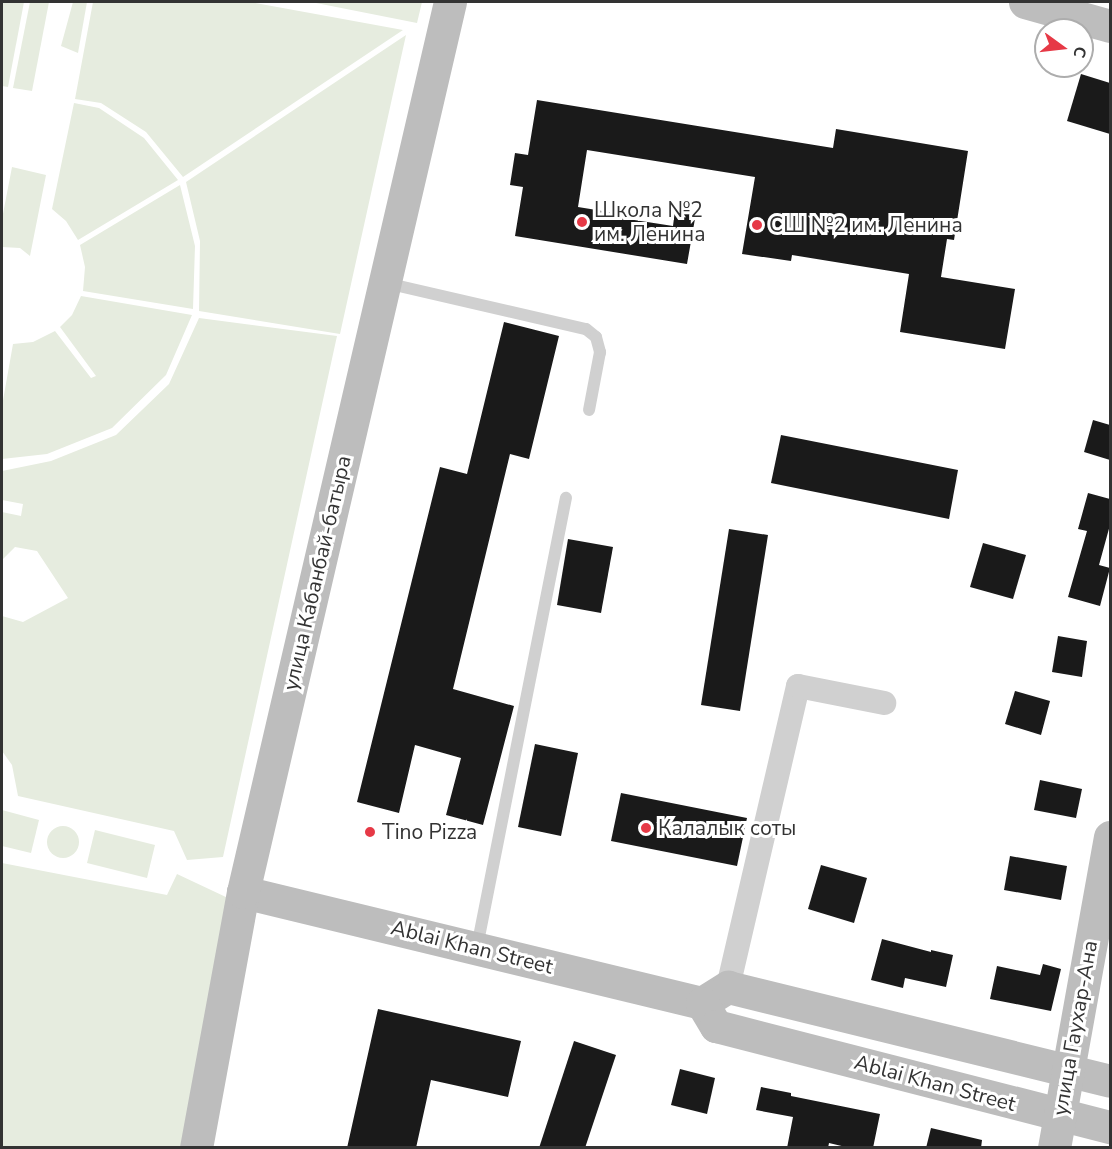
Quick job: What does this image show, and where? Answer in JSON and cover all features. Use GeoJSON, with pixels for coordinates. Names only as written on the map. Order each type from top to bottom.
{"type":"FeatureCollection","features":[{"type":"Feature","properties":{"kind":"street","name":"улица Кабанбай-батыра"},"geometry":{"type":"LineString","coordinates":[[196,1148],[243,892],[450,2]]}},
{"type":"Feature","properties":{"kind":"street"},"geometry":{"type":"LineString","coordinates":[[1025,2],[1110,26]]}},
{"type":"Feature","properties":{"kind":"street"},"geometry":{"type":"LineString","coordinates":[[715,995],[798,686],[884,704]]}},
{"type":"Feature","properties":{"kind":"street","name":"улица Гаухар-Ана"},"geometry":{"type":"LineString","coordinates":[[1054,1148],[1110,837]]}},
{"type":"Feature","properties":{"kind":"street","name":"Ablai Khan Street"},"geometry":{"type":"LineString","coordinates":[[243,892],[477,948],[715,995],[1110,1081]]}},
{"type":"Feature","properties":{"kind":"street","name":"Ablai Khan Street"},"geometry":{"type":"LineString","coordinates":[[715,995],[716,1026],[1110,1127]]}},
{"type":"Feature","properties":{"kind":"lane"},"geometry":{"type":"LineString","coordinates":[[385,282],[586,329],[596,337],[600,352],[589,410]]}},
{"type":"Feature","properties":{"kind":"lane"},"geometry":{"type":"LineString","coordinates":[[477,948],[566,498]]}},
{"type":"Feature","properties":{"kind":"shaded area"},"geometry":{"type":"Polygon","coordinates":[[[2,2],[24,2],[8,87],[2,86],[2,2]]]}},
{"type":"Feature","properties":{"kind":"shaded area"},"geometry":{"type":"Polygon","coordinates":[[[30,2],[49,2],[32,91],[13,88],[30,2]]]}},
{"type":"Feature","properties":{"kind":"shaded area"},"geometry":{"type":"Polygon","coordinates":[[[73,2],[87,2],[78,53],[61,46],[73,2]]]}},
{"type":"Feature","properties":{"kind":"shaded area"},"geometry":{"type":"Polygon","coordinates":[[[93,2],[250,2],[403,30],[183,177],[146,132],[101,103],[75,99],[93,2]]]}},
{"type":"Feature","properties":{"kind":"shaded area"},"geometry":{"type":"Polygon","coordinates":[[[311,2],[422,2],[417,23],[311,2]]]}},
{"type":"Feature","properties":{"kind":"shaded area"},"geometry":{"type":"Polygon","coordinates":[[[406,35],[340,334],[199,311],[200,241],[186,182],[406,35]]]}},
{"type":"Feature","properties":{"kind":"shaded area"},"geometry":{"type":"Polygon","coordinates":[[[74,103],[99,108],[144,138],[178,180],[78,240],[66,221],[52,209],[74,103]]]}},
{"type":"Feature","properties":{"kind":"shaded area"},"geometry":{"type":"Polygon","coordinates":[[[12,167],[46,175],[30,256],[20,248],[2,247],[2,219],[12,167]]]}},
{"type":"Feature","properties":{"kind":"shaded area"},"geometry":{"type":"Polygon","coordinates":[[[180,185],[195,246],[193,309],[83,291],[85,267],[80,245],[180,185]]]}},
{"type":"Feature","properties":{"kind":"shaded area"},"geometry":{"type":"Polygon","coordinates":[[[81,296],[192,315],[166,375],[112,428],[47,454],[2,459],[2,406],[13,344],[33,342],[55,331],[91,378],[96,376],[60,327],[72,315],[81,296]]]}},
{"type":"Feature","properties":{"kind":"shaded area"},"geometry":{"type":"Polygon","coordinates":[[[199,318],[337,336],[223,857],[187,860],[174,831],[18,796],[12,765],[2,751],[2,616],[23,622],[68,598],[37,551],[15,547],[2,560],[2,512],[21,516],[23,504],[2,500],[2,471],[51,461],[116,435],[169,384],[199,318]]]}},
{"type":"Feature","properties":{"kind":"shaded area"},"geometry":{"type":"Polygon","coordinates":[[[2,810],[39,820],[31,853],[2,846],[2,810]]]}},
{"type":"Feature","properties":{"kind":"shaded area"},"geometry":{"type":"Polygon","coordinates":[[[63,826],[74,831],[79,842],[74,853],[63,858],[52,853],[47,842],[52,831],[63,826]]]}},
{"type":"Feature","properties":{"kind":"shaded area"},"geometry":{"type":"Polygon","coordinates":[[[95,830],[155,845],[147,878],[87,863],[95,830]]]}},
{"type":"Feature","properties":{"kind":"shaded area"},"geometry":{"type":"Polygon","coordinates":[[[2,863],[167,895],[177,874],[228,898],[184,1147],[2,1147],[2,863]]]}},
{"type":"Feature","properties":{"kind":"building"},"geometry":{"type":"Polygon","coordinates":[[[1080,78],[1094,78],[1110,83],[1110,134],[1067,121],[1080,78]]]}},
{"type":"Feature","properties":{"kind":"building","name":"Школа №2 им. Ленина"},"geometry":{"type":"Polygon","coordinates":[[[537,100],[833,148],[836,129],[968,151],[954,240],[947,239],[941,277],[1015,289],[1005,349],[900,332],[909,274],[792,255],[791,261],[742,254],[755,177],[587,150],[578,207],[615,213],[615,217],[673,226],[675,210],[696,213],[687,264],[515,236],[523,187],[510,185],[515,153],[528,155],[537,100]]]}},
{"type":"Feature","properties":{"kind":"building"},"geometry":{"type":"Polygon","coordinates":[[[504,322],[559,336],[529,459],[510,454],[453,689],[514,706],[483,825],[446,815],[461,758],[415,745],[399,813],[357,802],[440,467],[467,474],[504,322]]]}},
{"type":"Feature","properties":{"kind":"building"},"geometry":{"type":"Polygon","coordinates":[[[1093,420],[1110,425],[1110,460],[1084,452],[1093,420]]]}},
{"type":"Feature","properties":{"kind":"building"},"geometry":{"type":"Polygon","coordinates":[[[781,435],[958,470],[949,519],[771,483],[781,435]]]}},
{"type":"Feature","properties":{"kind":"building"},"geometry":{"type":"Polygon","coordinates":[[[1088,493],[1110,499],[1110,525],[1099,565],[1110,568],[1100,606],[1068,597],[1087,531],[1078,529],[1088,493]]]}},
{"type":"Feature","properties":{"kind":"building"},"geometry":{"type":"Polygon","coordinates":[[[729,529],[768,535],[740,711],[701,705],[729,529]]]}},
{"type":"Feature","properties":{"kind":"building"},"geometry":{"type":"Polygon","coordinates":[[[568,539],[613,547],[601,613],[557,605],[568,539]]]}},
{"type":"Feature","properties":{"kind":"building"},"geometry":{"type":"Polygon","coordinates":[[[983,543],[1026,555],[1013,599],[970,587],[983,543]]]}},
{"type":"Feature","properties":{"kind":"building"},"geometry":{"type":"Polygon","coordinates":[[[1058,636],[1087,641],[1082,677],[1052,672],[1058,636]]]}},
{"type":"Feature","properties":{"kind":"building"},"geometry":{"type":"Polygon","coordinates":[[[1015,691],[1050,701],[1041,735],[1005,724],[1015,691]]]}},
{"type":"Feature","properties":{"kind":"building"},"geometry":{"type":"Polygon","coordinates":[[[535,744],[578,753],[561,836],[518,827],[535,744]]]}},
{"type":"Feature","properties":{"kind":"building"},"geometry":{"type":"Polygon","coordinates":[[[1040,780],[1082,789],[1076,818],[1034,810],[1040,780]]]}},
{"type":"Feature","properties":{"kind":"building"},"geometry":{"type":"Polygon","coordinates":[[[621,793],[747,818],[737,866],[611,841],[621,793]]]}},
{"type":"Feature","properties":{"kind":"building"},"geometry":{"type":"Polygon","coordinates":[[[1010,856],[1067,866],[1061,900],[1004,890],[1010,856]]]}},
{"type":"Feature","properties":{"kind":"building"},"geometry":{"type":"Polygon","coordinates":[[[821,865],[867,878],[854,923],[808,909],[821,865]]]}},
{"type":"Feature","properties":{"kind":"building"},"geometry":{"type":"Polygon","coordinates":[[[882,939],[931,952],[931,950],[953,955],[946,987],[905,978],[903,988],[871,980],[882,939]]]}},
{"type":"Feature","properties":{"kind":"building"},"geometry":{"type":"Polygon","coordinates":[[[1043,964],[1061,969],[1051,1011],[990,999],[997,966],[1040,975],[1043,964]]]}},
{"type":"Feature","properties":{"kind":"building"},"geometry":{"type":"Polygon","coordinates":[[[378,1009],[521,1041],[508,1097],[431,1080],[416,1148],[347,1148],[378,1009]]]}},
{"type":"Feature","properties":{"kind":"building"},"geometry":{"type":"Polygon","coordinates":[[[574,1041],[616,1055],[585,1148],[539,1148],[574,1041]]]}},
{"type":"Feature","properties":{"kind":"building"},"geometry":{"type":"Polygon","coordinates":[[[680,1069],[715,1078],[707,1114],[671,1105],[680,1069]]]}},
{"type":"Feature","properties":{"kind":"building"},"geometry":{"type":"Polygon","coordinates":[[[761,1087],[791,1093],[791,1096],[880,1114],[873,1148],[850,1148],[829,1143],[828,1148],[787,1148],[793,1117],[756,1110],[761,1087]]]}},
{"type":"Feature","properties":{"kind":"building"},"geometry":{"type":"Polygon","coordinates":[[[931,1128],[982,1140],[981,1148],[926,1148],[931,1128]]]}},
{"type":"Feature","properties":{"kind":"place","name":"Школа №2 им. Ленина"},"geometry":{"type":"Point","coordinates":[582,222]}},
{"type":"Feature","properties":{"kind":"place","name":"СШ №2 им. Ленина"},"geometry":{"type":"Point","coordinates":[757,225]}},
{"type":"Feature","properties":{"kind":"place","name":"Калалык соты"},"geometry":{"type":"Point","coordinates":[646,828]}},
{"type":"Feature","properties":{"kind":"place","name":"Tino Pizza"},"geometry":{"type":"Point","coordinates":[370,832]}}]}
